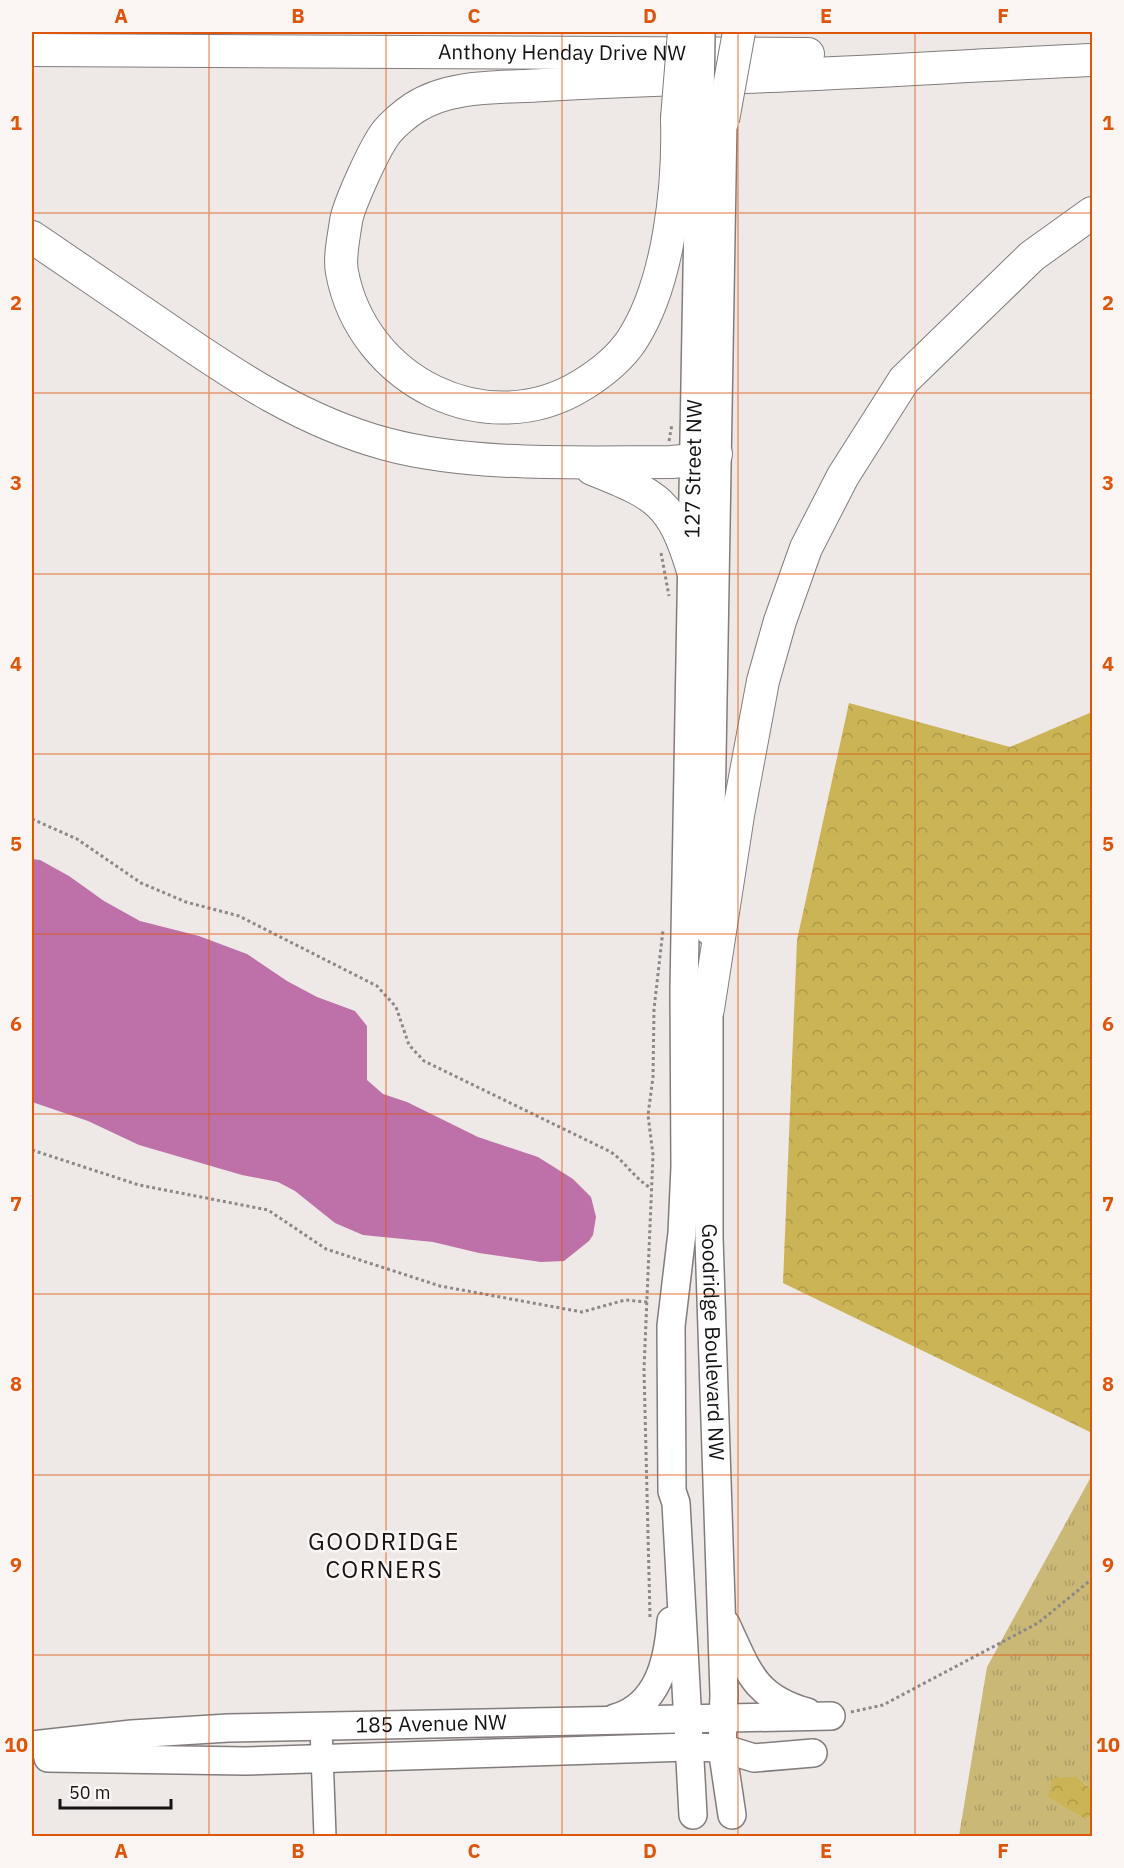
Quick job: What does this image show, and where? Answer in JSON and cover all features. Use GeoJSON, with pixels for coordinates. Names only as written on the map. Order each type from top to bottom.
{"type":"FeatureCollection","features":[{"type":"Feature","properties":{"kind":"highway"},"geometry":{"type":"LineString","coordinates":[[684,32],[700,116]]}},
{"type":"Feature","properties":{"kind":"highway"},"geometry":{"type":"LineString","coordinates":[[739,32],[700,116],[678,148],[669,227],[662,270],[654,297],[630,342],[599,374],[552,400],[528,406],[486,407],[440,395],[396,369],[377,351],[353,306],[341,270],[347,216],[386,133],[415,107],[461,90],[642,79],[746,77],[1092,58]]}},
{"type":"Feature","properties":{"kind":"highway","name":"Anthony Henday Drive NW"},"geometry":{"type":"LineString","coordinates":[[32,50],[1092,58]]}},
{"type":"Feature","properties":{"kind":"highway"},"geometry":{"type":"LineString","coordinates":[[708,1009],[738,815],[763,681],[780,621],[806,548],[843,476],[904,380],[1032,256],[1092,213]]}},
{"type":"Feature","properties":{"kind":"highway"},"geometry":{"type":"LineString","coordinates":[[32,237],[243,382],[321,422],[387,445],[517,460],[694,459]]}},
{"type":"Feature","properties":{"kind":"highway"},"geometry":{"type":"LineString","coordinates":[[574,461],[639,487],[661,504],[672,515],[683,537],[693,571]]}},
{"type":"Feature","properties":{"kind":"main road","name":"127 Street NW"},"geometry":{"type":"LineString","coordinates":[[686,905],[701,32]]}},
{"type":"Feature","properties":{"kind":"main road","name":"127 Street NW"},"geometry":{"type":"LineString","coordinates":[[700,116],[725,32]]}},
{"type":"Feature","properties":{"kind":"main road","name":"127 Street NW"},"geometry":{"type":"LineString","coordinates":[[694,459],[710,866]]}},
{"type":"Feature","properties":{"kind":"main road","name":"Goodridge Boulevard NW"},"geometry":{"type":"LineString","coordinates":[[710,866],[709,1238],[719,1611],[725,1720],[723,1748],[732,1815]]}},
{"type":"Feature","properties":{"kind":"main road","name":"Goodridge Boulevard NW"},"geometry":{"type":"LineString","coordinates":[[686,905],[685,1167],[682,1233],[671,1326],[672,1491],[676,1503],[693,1815]]}},
{"type":"Feature","properties":{"kind":"main road"},"geometry":{"type":"LineString","coordinates":[[603,1722],[627,1715],[646,1701],[653,1692],[664,1661],[671,1618],[669,1539],[672,1491]]}},
{"type":"Feature","properties":{"kind":"main road"},"geometry":{"type":"LineString","coordinates":[[719,1611],[744,1663],[761,1690],[787,1707],[827,1716]]}},
{"type":"Feature","properties":{"kind":"main road","name":"185 Avenue NW"},"geometry":{"type":"LineString","coordinates":[[32,1746],[165,1732],[827,1716]]}},
{"type":"Feature","properties":{"kind":"main road","name":"185 Avenue NW"},"geometry":{"type":"LineString","coordinates":[[32,1757],[159,1761],[688,1747],[723,1748],[754,1758],[813,1753]]}},
{"type":"Feature","properties":{"kind":"street"},"geometry":{"type":"LineString","coordinates":[[321,1727],[325,1836]]}},
{"type":"Feature","properties":{"kind":"path"},"geometry":{"type":"LineString","coordinates":[[672,413],[669,438],[694,459]]}},
{"type":"Feature","properties":{"kind":"path"},"geometry":{"type":"LineString","coordinates":[[660,549],[669,598]]}},
{"type":"Feature","properties":{"kind":"path"},"geometry":{"type":"LineString","coordinates":[[32,819],[77,839],[141,883],[186,902],[239,916],[367,980],[396,1006],[409,1045],[424,1061],[611,1152],[630,1168],[640,1182],[652,1188]]}},
{"type":"Feature","properties":{"kind":"path"},"geometry":{"type":"LineString","coordinates":[[650,1619],[644,1395],[653,1142],[648,1115],[663,924]]}},
{"type":"Feature","properties":{"kind":"path"},"geometry":{"type":"LineString","coordinates":[[32,1150],[139,1185],[268,1210],[326,1249],[409,1278],[441,1286],[582,1312],[625,1300],[648,1302]]}},
{"type":"Feature","properties":{"kind":"path"},"geometry":{"type":"LineString","coordinates":[[827,1716],[883,1705],[1038,1623],[1092,1579]]}},
{"type":"Feature","properties":{"kind":"green space"},"geometry":{"type":"Polygon","coordinates":[[[849,703],[1010,747],[1092,712],[1092,1433],[783,1283],[797,940],[849,703]]]}},
{"type":"Feature","properties":{"kind":"green space"},"geometry":{"type":"Polygon","coordinates":[[[1092,1475],[1092,1790],[1077,1777],[1086,1819],[1092,1817],[1092,1836],[959,1836],[987,1667],[1092,1475]]]}},
{"type":"Feature","properties":{"kind":"green space"},"geometry":{"type":"Polygon","coordinates":[[[1077,1777],[1092,1790],[1092,1817],[1086,1819],[1048,1797],[1053,1778],[1077,1777]]]}},
{"type":"Feature","properties":{"kind":"shaded area"},"geometry":{"type":"Polygon","coordinates":[[[32,859],[40,860],[69,876],[104,901],[140,921],[199,936],[247,954],[287,981],[317,997],[355,1011],[367,1026],[367,1080],[383,1094],[407,1102],[478,1137],[538,1157],[573,1179],[591,1197],[596,1217],[593,1235],[589,1241],[564,1261],[541,1262],[479,1253],[433,1242],[363,1235],[335,1223],[295,1191],[278,1182],[242,1175],[139,1145],[88,1121],[32,1102],[32,859]]]}},
{"type":"Feature","properties":{"kind":"district","name":"GOODRIDGE CORNERS"},"geometry":{"type":"Point","coordinates":[384,1556]}}]}
